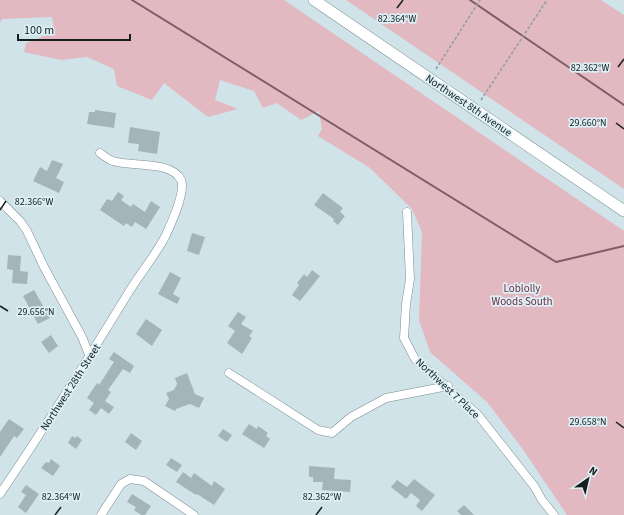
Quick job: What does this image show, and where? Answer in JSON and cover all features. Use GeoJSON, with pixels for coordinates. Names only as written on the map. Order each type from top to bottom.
{"type":"FeatureCollection","features":[{"type":"Feature","properties":{"kind":"street","name":"Northwest 8th Avenue"},"geometry":{"type":"LineString","coordinates":[[314,0],[624,211]]}},
{"type":"Feature","properties":{"kind":"street","name":"Northwest 28th Street"},"geometry":{"type":"LineString","coordinates":[[0,494],[90,357],[164,237],[177,208],[182,190],[181,181],[177,174],[168,169],[156,166],[112,161],[100,153]]}},
{"type":"Feature","properties":{"kind":"street"},"geometry":{"type":"LineString","coordinates":[[0,201],[20,220],[27,231],[44,267],[82,337],[90,357]]}},
{"type":"Feature","properties":{"kind":"street","name":"Northwest 7 Place"},"geometry":{"type":"LineString","coordinates":[[407,212],[410,278],[406,304],[404,338],[415,359],[448,386],[478,415],[554,515]]}},
{"type":"Feature","properties":{"kind":"street"},"geometry":{"type":"LineString","coordinates":[[229,373],[318,430],[332,433],[351,417],[386,398],[448,386]]}},
{"type":"Feature","properties":{"kind":"street"},"geometry":{"type":"LineString","coordinates":[[101,515],[121,484],[130,479],[144,481],[194,515]]}},
{"type":"Feature","properties":{"kind":"path"},"geometry":{"type":"LineString","coordinates":[[436,69],[480,0]]}},
{"type":"Feature","properties":{"kind":"path"},"geometry":{"type":"LineString","coordinates":[[481,100],[547,0]]}},
{"type":"Feature","properties":{"kind":"green space","name":"Loblolly Woods South"},"geometry":{"type":"Polygon","coordinates":[[[0,0],[284,0],[624,231],[624,515],[567,515],[522,448],[487,402],[430,352],[419,320],[422,232],[412,209],[370,168],[318,136],[322,129],[319,111],[301,120],[277,103],[263,108],[254,91],[220,80],[215,100],[238,109],[208,117],[164,83],[152,100],[117,86],[114,69],[87,57],[61,60],[24,52],[26,43],[54,32],[52,17],[2,19],[0,23],[0,0]]]}},
{"type":"Feature","properties":{"kind":"green space"},"geometry":{"type":"Polygon","coordinates":[[[346,0],[601,0],[624,15],[624,189],[346,0]]]}},
{"type":"Feature","properties":{"kind":"building"},"geometry":{"type":"Polygon","coordinates":[[[95,110],[116,113],[114,128],[87,124],[89,112],[95,112],[95,110]]]}},
{"type":"Feature","properties":{"kind":"building"},"geometry":{"type":"Polygon","coordinates":[[[130,127],[160,132],[157,154],[138,151],[139,144],[128,143],[130,127]]]}},
{"type":"Feature","properties":{"kind":"building"},"geometry":{"type":"Polygon","coordinates":[[[52,160],[63,164],[56,178],[64,182],[59,193],[33,181],[40,167],[47,171],[52,160]]]}},
{"type":"Feature","properties":{"kind":"building"},"geometry":{"type":"Polygon","coordinates":[[[118,192],[124,196],[121,200],[131,207],[133,204],[145,212],[151,201],[160,207],[146,229],[135,222],[132,227],[126,223],[124,226],[100,210],[107,199],[112,201],[118,192]]]}},
{"type":"Feature","properties":{"kind":"building"},"geometry":{"type":"Polygon","coordinates":[[[323,193],[343,208],[340,212],[345,216],[338,225],[333,221],[334,219],[314,205],[323,193]]]}},
{"type":"Feature","properties":{"kind":"building"},"geometry":{"type":"Polygon","coordinates":[[[192,233],[205,237],[199,255],[187,251],[192,233]]]}},
{"type":"Feature","properties":{"kind":"building"},"geometry":{"type":"Polygon","coordinates":[[[8,255],[21,256],[20,271],[28,272],[27,284],[12,283],[13,270],[7,269],[8,255]]]}},
{"type":"Feature","properties":{"kind":"building"},"geometry":{"type":"Polygon","coordinates":[[[312,270],[320,276],[300,301],[292,295],[299,285],[297,283],[304,274],[307,277],[312,270]]]}},
{"type":"Feature","properties":{"kind":"building"},"geometry":{"type":"Polygon","coordinates":[[[170,272],[181,278],[173,294],[180,298],[177,304],[158,294],[170,272]]]}},
{"type":"Feature","properties":{"kind":"building"},"geometry":{"type":"Polygon","coordinates":[[[34,290],[50,318],[38,324],[23,296],[34,290]]]}},
{"type":"Feature","properties":{"kind":"building"},"geometry":{"type":"Polygon","coordinates":[[[238,312],[246,317],[241,324],[253,331],[249,336],[252,338],[242,354],[227,343],[235,331],[228,326],[238,312]]]}},
{"type":"Feature","properties":{"kind":"building"},"geometry":{"type":"Polygon","coordinates":[[[146,319],[162,330],[152,346],[136,334],[146,319]]]}},
{"type":"Feature","properties":{"kind":"building"},"geometry":{"type":"Polygon","coordinates":[[[51,335],[58,346],[49,353],[41,342],[51,335]]]}},
{"type":"Feature","properties":{"kind":"building"},"geometry":{"type":"Polygon","coordinates":[[[114,352],[134,366],[130,373],[123,369],[108,390],[111,392],[105,401],[114,407],[109,414],[101,408],[96,415],[89,410],[94,403],[87,398],[97,383],[99,385],[114,362],[109,359],[114,352]]]}},
{"type":"Feature","properties":{"kind":"building"},"geometry":{"type":"Polygon","coordinates":[[[187,373],[195,394],[204,398],[199,408],[190,404],[176,409],[175,411],[165,406],[169,399],[166,393],[174,390],[177,384],[175,378],[187,373]]]}},
{"type":"Feature","properties":{"kind":"building"},"geometry":{"type":"Polygon","coordinates":[[[9,419],[24,429],[17,438],[14,436],[0,457],[0,432],[9,419]]]}},
{"type":"Feature","properties":{"kind":"building"},"geometry":{"type":"Polygon","coordinates":[[[249,424],[257,429],[258,426],[268,433],[266,436],[270,439],[264,448],[242,434],[249,424]]]}},
{"type":"Feature","properties":{"kind":"building"},"geometry":{"type":"Polygon","coordinates":[[[223,429],[232,435],[227,442],[218,436],[223,429]]]}},
{"type":"Feature","properties":{"kind":"building"},"geometry":{"type":"Polygon","coordinates":[[[131,433],[142,441],[136,450],[125,442],[131,433]]]}},
{"type":"Feature","properties":{"kind":"building"},"geometry":{"type":"Polygon","coordinates":[[[72,436],[75,438],[77,436],[82,440],[76,449],[68,443],[72,436]]]}},
{"type":"Feature","properties":{"kind":"building"},"geometry":{"type":"Polygon","coordinates":[[[171,458],[182,465],[177,472],[166,465],[171,458]]]}},
{"type":"Feature","properties":{"kind":"building"},"geometry":{"type":"Polygon","coordinates":[[[51,459],[60,466],[53,476],[41,468],[46,462],[49,463],[51,459]]]}},
{"type":"Feature","properties":{"kind":"building"},"geometry":{"type":"Polygon","coordinates":[[[309,466],[335,468],[334,479],[351,480],[350,492],[322,490],[323,482],[313,482],[313,477],[309,477],[309,466]]]}},
{"type":"Feature","properties":{"kind":"building"},"geometry":{"type":"Polygon","coordinates":[[[183,472],[191,478],[194,473],[212,486],[214,481],[225,489],[214,505],[176,482],[183,472]]]}},
{"type":"Feature","properties":{"kind":"building"},"geometry":{"type":"Polygon","coordinates":[[[414,479],[435,495],[422,511],[416,506],[420,500],[411,493],[406,499],[391,487],[397,480],[407,487],[414,479]]]}},
{"type":"Feature","properties":{"kind":"building"},"geometry":{"type":"Polygon","coordinates":[[[26,485],[39,494],[26,513],[18,507],[26,495],[21,492],[26,485]]]}},
{"type":"Feature","properties":{"kind":"building"},"geometry":{"type":"Polygon","coordinates":[[[132,494],[151,506],[145,515],[141,515],[134,510],[136,507],[127,502],[132,494]]]}},
{"type":"Feature","properties":{"kind":"building"},"geometry":{"type":"Polygon","coordinates":[[[464,505],[474,515],[461,515],[457,511],[464,505]]]}},
{"type":"Feature","properties":{"kind":"waterway"},"geometry":{"type":"LineString","coordinates":[[132,0],[556,262],[624,246]]}},
{"type":"Feature","properties":{"kind":"waterway"},"geometry":{"type":"LineString","coordinates":[[470,0],[624,105]]}}]}
